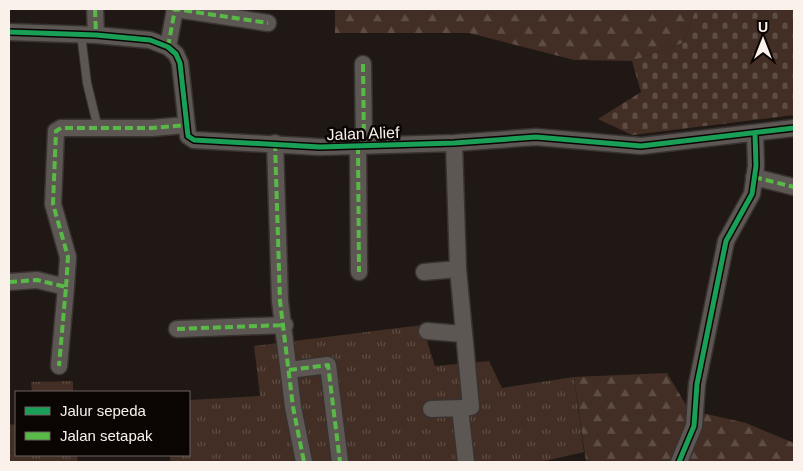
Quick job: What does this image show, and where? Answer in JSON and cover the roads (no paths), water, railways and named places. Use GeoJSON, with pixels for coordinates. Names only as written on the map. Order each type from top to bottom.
{"type":"FeatureCollection","features":[{"type":"Feature","properties":{"kind":"street"},"geometry":{"type":"LineString","coordinates":[[89,34],[95,9]]}},
{"type":"Feature","properties":{"kind":"street"},"geometry":{"type":"LineString","coordinates":[[168,48],[175,9],[268,23]]}},
{"type":"Feature","properties":{"kind":"street"},"geometry":{"type":"LineString","coordinates":[[9,32],[89,34],[150,40],[176,54],[180,63],[186,125],[152,128],[61,128],[56,131],[53,204],[68,257],[59,366]]}},
{"type":"Feature","properties":{"kind":"street"},"geometry":{"type":"LineString","coordinates":[[359,272],[363,64]]}},
{"type":"Feature","properties":{"kind":"street","name":"Jalan Alief"},"geometry":{"type":"LineString","coordinates":[[186,125],[188,136],[194,140],[320,147],[454,143],[536,137],[641,146],[794,128]]}},
{"type":"Feature","properties":{"kind":"street"},"geometry":{"type":"LineString","coordinates":[[679,462],[694,426],[697,384],[726,241],[752,194],[755,133]]}},
{"type":"Feature","properties":{"kind":"street"},"geometry":{"type":"LineString","coordinates":[[275,143],[280,301],[285,325],[293,407],[304,462]]}},
{"type":"Feature","properties":{"kind":"street"},"geometry":{"type":"LineString","coordinates":[[431,409],[471,407],[458,269],[454,143]]}},
{"type":"Feature","properties":{"kind":"street"},"geometry":{"type":"LineString","coordinates":[[754,177],[794,187]]}},
{"type":"Feature","properties":{"kind":"street"},"geometry":{"type":"LineString","coordinates":[[424,272],[458,269]]}},
{"type":"Feature","properties":{"kind":"street"},"geometry":{"type":"LineString","coordinates":[[9,282],[37,280],[66,287]]}},
{"type":"Feature","properties":{"kind":"street"},"geometry":{"type":"LineString","coordinates":[[177,330],[285,325]]}},
{"type":"Feature","properties":{"kind":"street"},"geometry":{"type":"LineString","coordinates":[[427,331],[463,334]]}},
{"type":"Feature","properties":{"kind":"street"},"geometry":{"type":"LineString","coordinates":[[289,370],[328,365],[340,462]]}},
{"type":"Feature","properties":{"kind":"street"},"geometry":{"type":"LineString","coordinates":[[460,408],[466,462]]}},
{"type":"Feature","properties":{"kind":"lane"},"geometry":{"type":"LineString","coordinates":[[89,34],[87,83],[98,128]]}}]}
